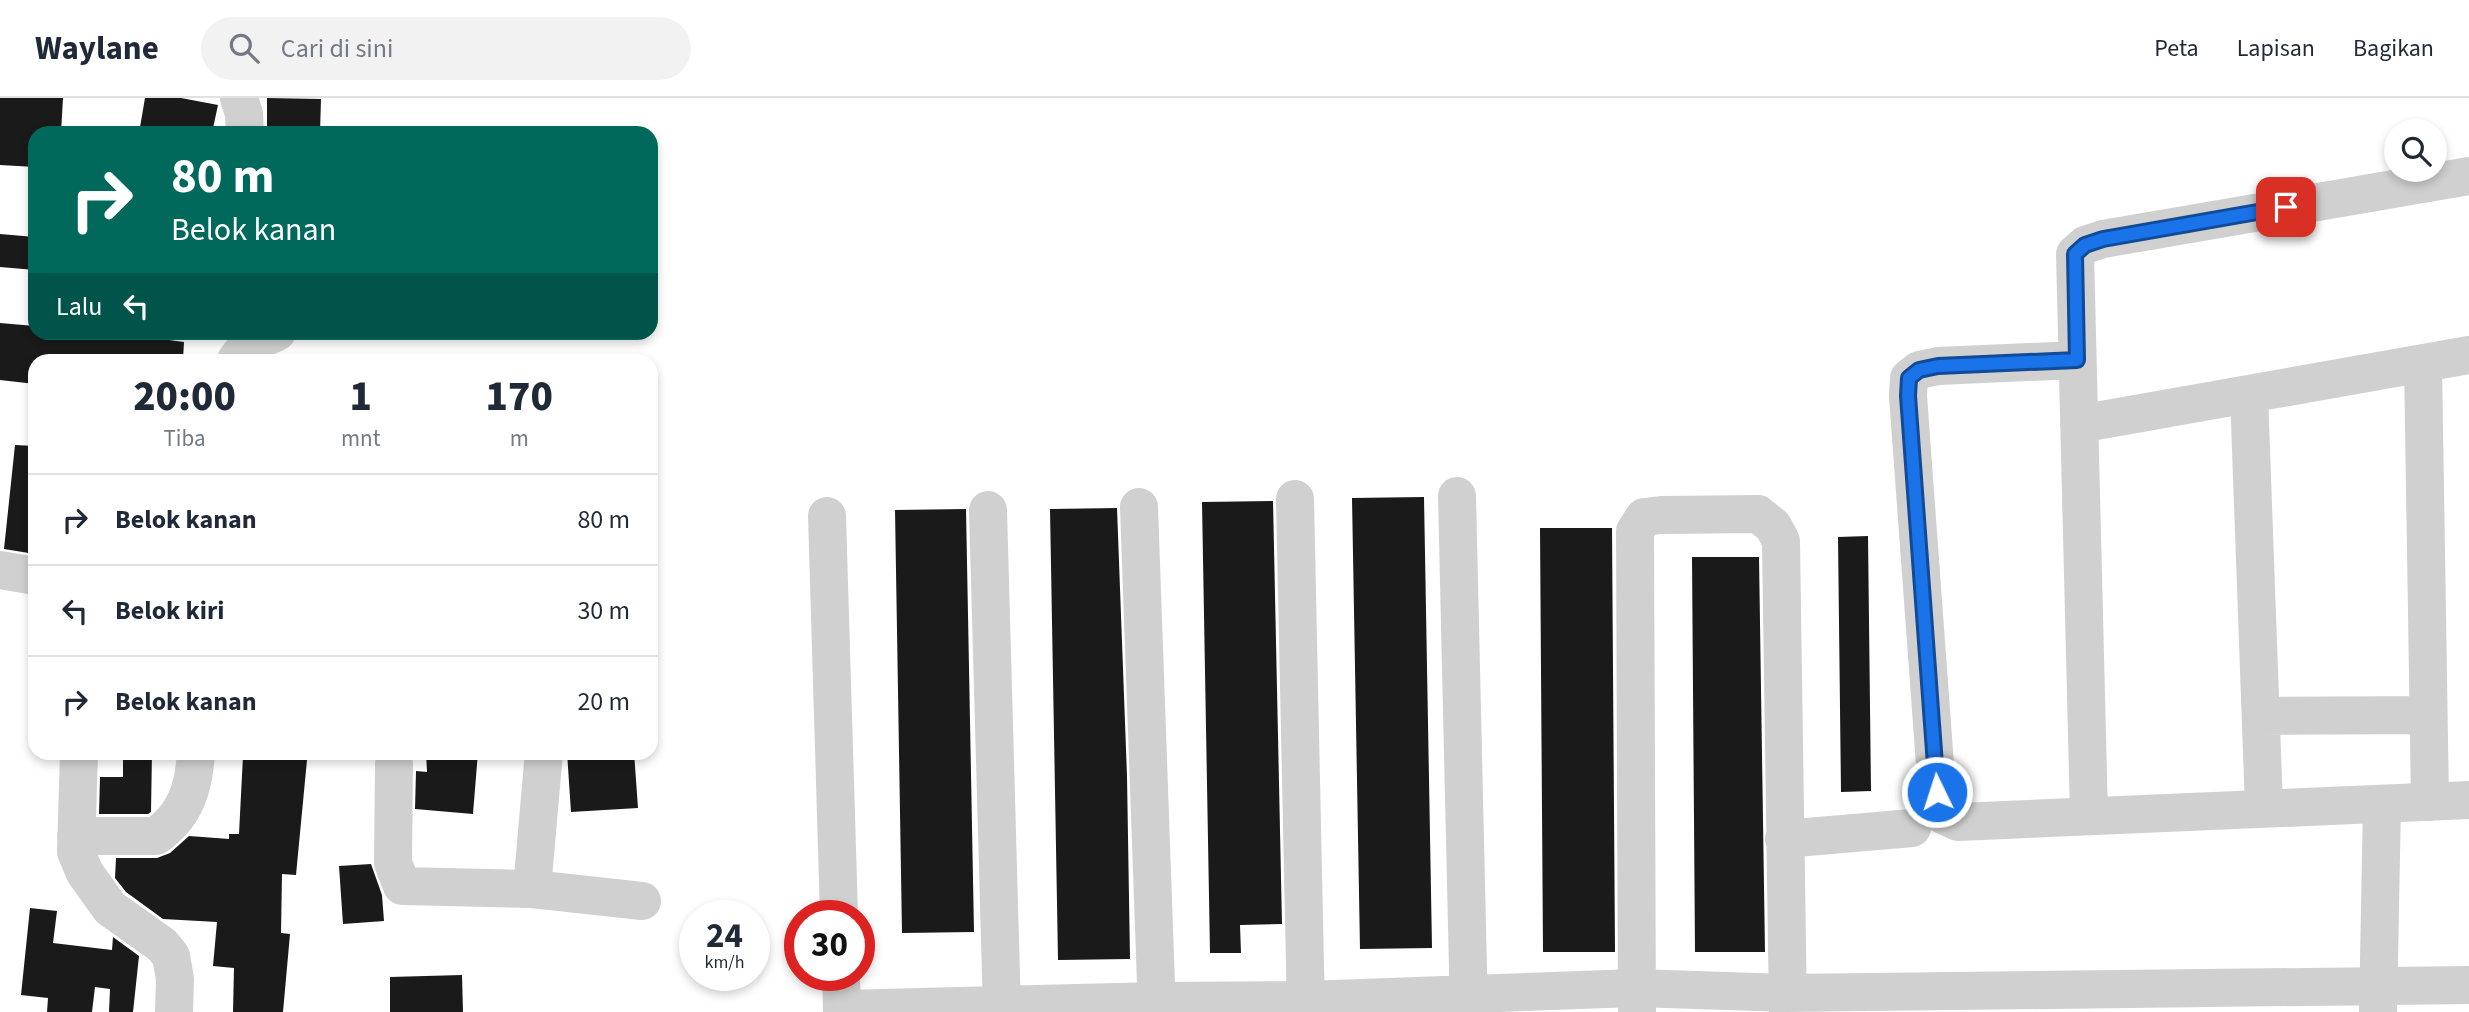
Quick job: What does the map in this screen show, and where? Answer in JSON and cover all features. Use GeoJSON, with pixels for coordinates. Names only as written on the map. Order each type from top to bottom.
{"type":"FeatureCollection","features":[{"type":"Feature","properties":{"kind":"street"},"geometry":{"type":"LineString","coordinates":[[239,98],[245,126]]}},
{"type":"Feature","properties":{"kind":"street"},"geometry":{"type":"LineString","coordinates":[[2089,815],[2075,254],[2085,245],[2103,239],[2469,176]]}},
{"type":"Feature","properties":{"kind":"street"},"geometry":{"type":"LineString","coordinates":[[240,354],[259,340]]}},
{"type":"Feature","properties":{"kind":"street"},"geometry":{"type":"LineString","coordinates":[[2079,424],[2469,355]]}},
{"type":"Feature","properties":{"kind":"street"},"geometry":{"type":"LineString","coordinates":[[2077,360],[1938,366],[1919,370],[1909,378],[1908,396],[1937,792],[1943,815],[1958,822],[2469,800]]}},
{"type":"Feature","properties":{"kind":"street"},"geometry":{"type":"LineString","coordinates":[[2423,363],[2430,802]]}},
{"type":"Feature","properties":{"kind":"street"},"geometry":{"type":"LineString","coordinates":[[2249,394],[2264,808]]}},
{"type":"Feature","properties":{"kind":"street"},"geometry":{"type":"LineString","coordinates":[[1457,496],[1469,1003]]}},
{"type":"Feature","properties":{"kind":"street"},"geometry":{"type":"LineString","coordinates":[[1295,499],[1306,1006]]}},
{"type":"Feature","properties":{"kind":"street"},"geometry":{"type":"LineString","coordinates":[[1139,507],[1157,1007]]}},
{"type":"Feature","properties":{"kind":"street"},"geometry":{"type":"LineString","coordinates":[[988,510],[1002,1008]]}},
{"type":"Feature","properties":{"kind":"street"},"geometry":{"type":"LineString","coordinates":[[1637,1000],[1635,531],[1644,517],[1758,514],[1773,526],[1782,541],[1788,1002]]}},
{"type":"Feature","properties":{"kind":"street"},"geometry":{"type":"LineString","coordinates":[[827,516],[839,900]]}},
{"type":"Feature","properties":{"kind":"street"},"geometry":{"type":"LineString","coordinates":[[0,570],[28,575]]}},
{"type":"Feature","properties":{"kind":"street"},"geometry":{"type":"LineString","coordinates":[[2261,716],[2428,715]]}},
{"type":"Feature","properties":{"kind":"street"},"geometry":{"type":"LineString","coordinates":[[79,760],[76,852],[85,873],[110,908],[162,945],[171,956],[176,979],[174,1012]]}},
{"type":"Feature","properties":{"kind":"street"},"geometry":{"type":"LineString","coordinates":[[76,836],[156,836],[178,816],[187,800],[192,789],[195,760]]}},
{"type":"Feature","properties":{"kind":"street"},"geometry":{"type":"LineString","coordinates":[[532,889],[543,760]]}},
{"type":"Feature","properties":{"kind":"street"},"geometry":{"type":"LineString","coordinates":[[394,764],[393,863],[402,886],[532,889],[642,901]]}},
{"type":"Feature","properties":{"kind":"street"},"geometry":{"type":"LineString","coordinates":[[2377,999],[2382,804]]}},
{"type":"Feature","properties":{"kind":"street"},"geometry":{"type":"LineString","coordinates":[[1784,839],[1913,828]]}},
{"type":"Feature","properties":{"kind":"street"},"geometry":{"type":"LineString","coordinates":[[841,999],[1002,1008],[1637,1000],[1788,1002],[2377,999],[2469,985]]}},
{"type":"Feature","properties":{"kind":"building"},"geometry":{"type":"Polygon","coordinates":[[[0,98],[63,98],[61,126],[28,126],[28,167],[0,165],[0,98]]]}},
{"type":"Feature","properties":{"kind":"building"},"geometry":{"type":"Polygon","coordinates":[[[145,98],[181,98],[218,105],[214,126],[140,126],[145,98]]]}},
{"type":"Feature","properties":{"kind":"building"},"geometry":{"type":"Polygon","coordinates":[[[267,98],[321,99],[320,126],[267,126],[267,98]]]}},
{"type":"Feature","properties":{"kind":"building"},"geometry":{"type":"Polygon","coordinates":[[[0,234],[28,236],[28,269],[0,267],[0,234]]]}},
{"type":"Feature","properties":{"kind":"building"},"geometry":{"type":"Polygon","coordinates":[[[0,323],[28,325],[28,340],[184,342],[183,354],[28,354],[28,383],[0,380],[0,323]]]}},
{"type":"Feature","properties":{"kind":"building"},"geometry":{"type":"Polygon","coordinates":[[[15,445],[28,446],[28,553],[4,549],[15,445]]]}},
{"type":"Feature","properties":{"kind":"building"},"geometry":{"type":"Polygon","coordinates":[[[1424,497],[1432,948],[1360,949],[1352,498],[1424,497]]]}},
{"type":"Feature","properties":{"kind":"building"},"geometry":{"type":"Polygon","coordinates":[[[1273,501],[1282,924],[1240,925],[1241,953],[1210,953],[1202,502],[1273,501]]]}},
{"type":"Feature","properties":{"kind":"building"},"geometry":{"type":"Polygon","coordinates":[[[1117,508],[1127,776],[1130,959],[1058,960],[1050,509],[1117,508]]]}},
{"type":"Feature","properties":{"kind":"building"},"geometry":{"type":"Polygon","coordinates":[[[966,509],[974,932],[902,933],[895,510],[966,509]]]}},
{"type":"Feature","properties":{"kind":"building"},"geometry":{"type":"Polygon","coordinates":[[[1540,528],[1612,528],[1615,952],[1543,952],[1540,528]]]}},
{"type":"Feature","properties":{"kind":"building"},"geometry":{"type":"Polygon","coordinates":[[[1868,536],[1871,791],[1841,792],[1838,537],[1868,536]]]}},
{"type":"Feature","properties":{"kind":"building"},"geometry":{"type":"Polygon","coordinates":[[[1692,557],[1759,557],[1765,952],[1695,952],[1692,557]]]}},
{"type":"Feature","properties":{"kind":"building"},"geometry":{"type":"Polygon","coordinates":[[[123,760],[152,760],[151,812],[99,814],[100,777],[123,777],[123,760]]]}},
{"type":"Feature","properties":{"kind":"building"},"geometry":{"type":"Polygon","coordinates":[[[243,760],[307,760],[296,875],[282,874],[281,933],[290,934],[283,1012],[233,1012],[234,968],[213,966],[217,922],[163,919],[126,892],[115,878],[116,858],[157,858],[170,853],[189,836],[229,839],[229,834],[239,834],[243,760]]]}},
{"type":"Feature","properties":{"kind":"building"},"geometry":{"type":"Polygon","coordinates":[[[426,760],[477,760],[473,814],[415,809],[416,771],[427,772],[426,760]]]}},
{"type":"Feature","properties":{"kind":"building"},"geometry":{"type":"Polygon","coordinates":[[[568,760],[635,760],[638,808],[571,812],[568,760]]]}},
{"type":"Feature","properties":{"kind":"building"},"geometry":{"type":"Polygon","coordinates":[[[371,864],[382,895],[384,921],[343,924],[339,866],[371,864]]]}},
{"type":"Feature","properties":{"kind":"building"},"geometry":{"type":"Polygon","coordinates":[[[30,908],[57,911],[53,943],[112,950],[113,937],[139,956],[133,1012],[109,1012],[110,989],[95,987],[92,1012],[47,1012],[48,998],[21,995],[30,908]]]}},
{"type":"Feature","properties":{"kind":"building"},"geometry":{"type":"Polygon","coordinates":[[[462,975],[463,1012],[390,1012],[390,977],[462,975]]]}},
{"type":"Feature","properties":{"kind":"route"},"geometry":{"type":"LineString","coordinates":[[1937,792],[1908,396],[1909,378],[1919,370],[1938,366],[2077,360],[2075,254],[2085,245],[2103,239],[2286,207]]}}]}
